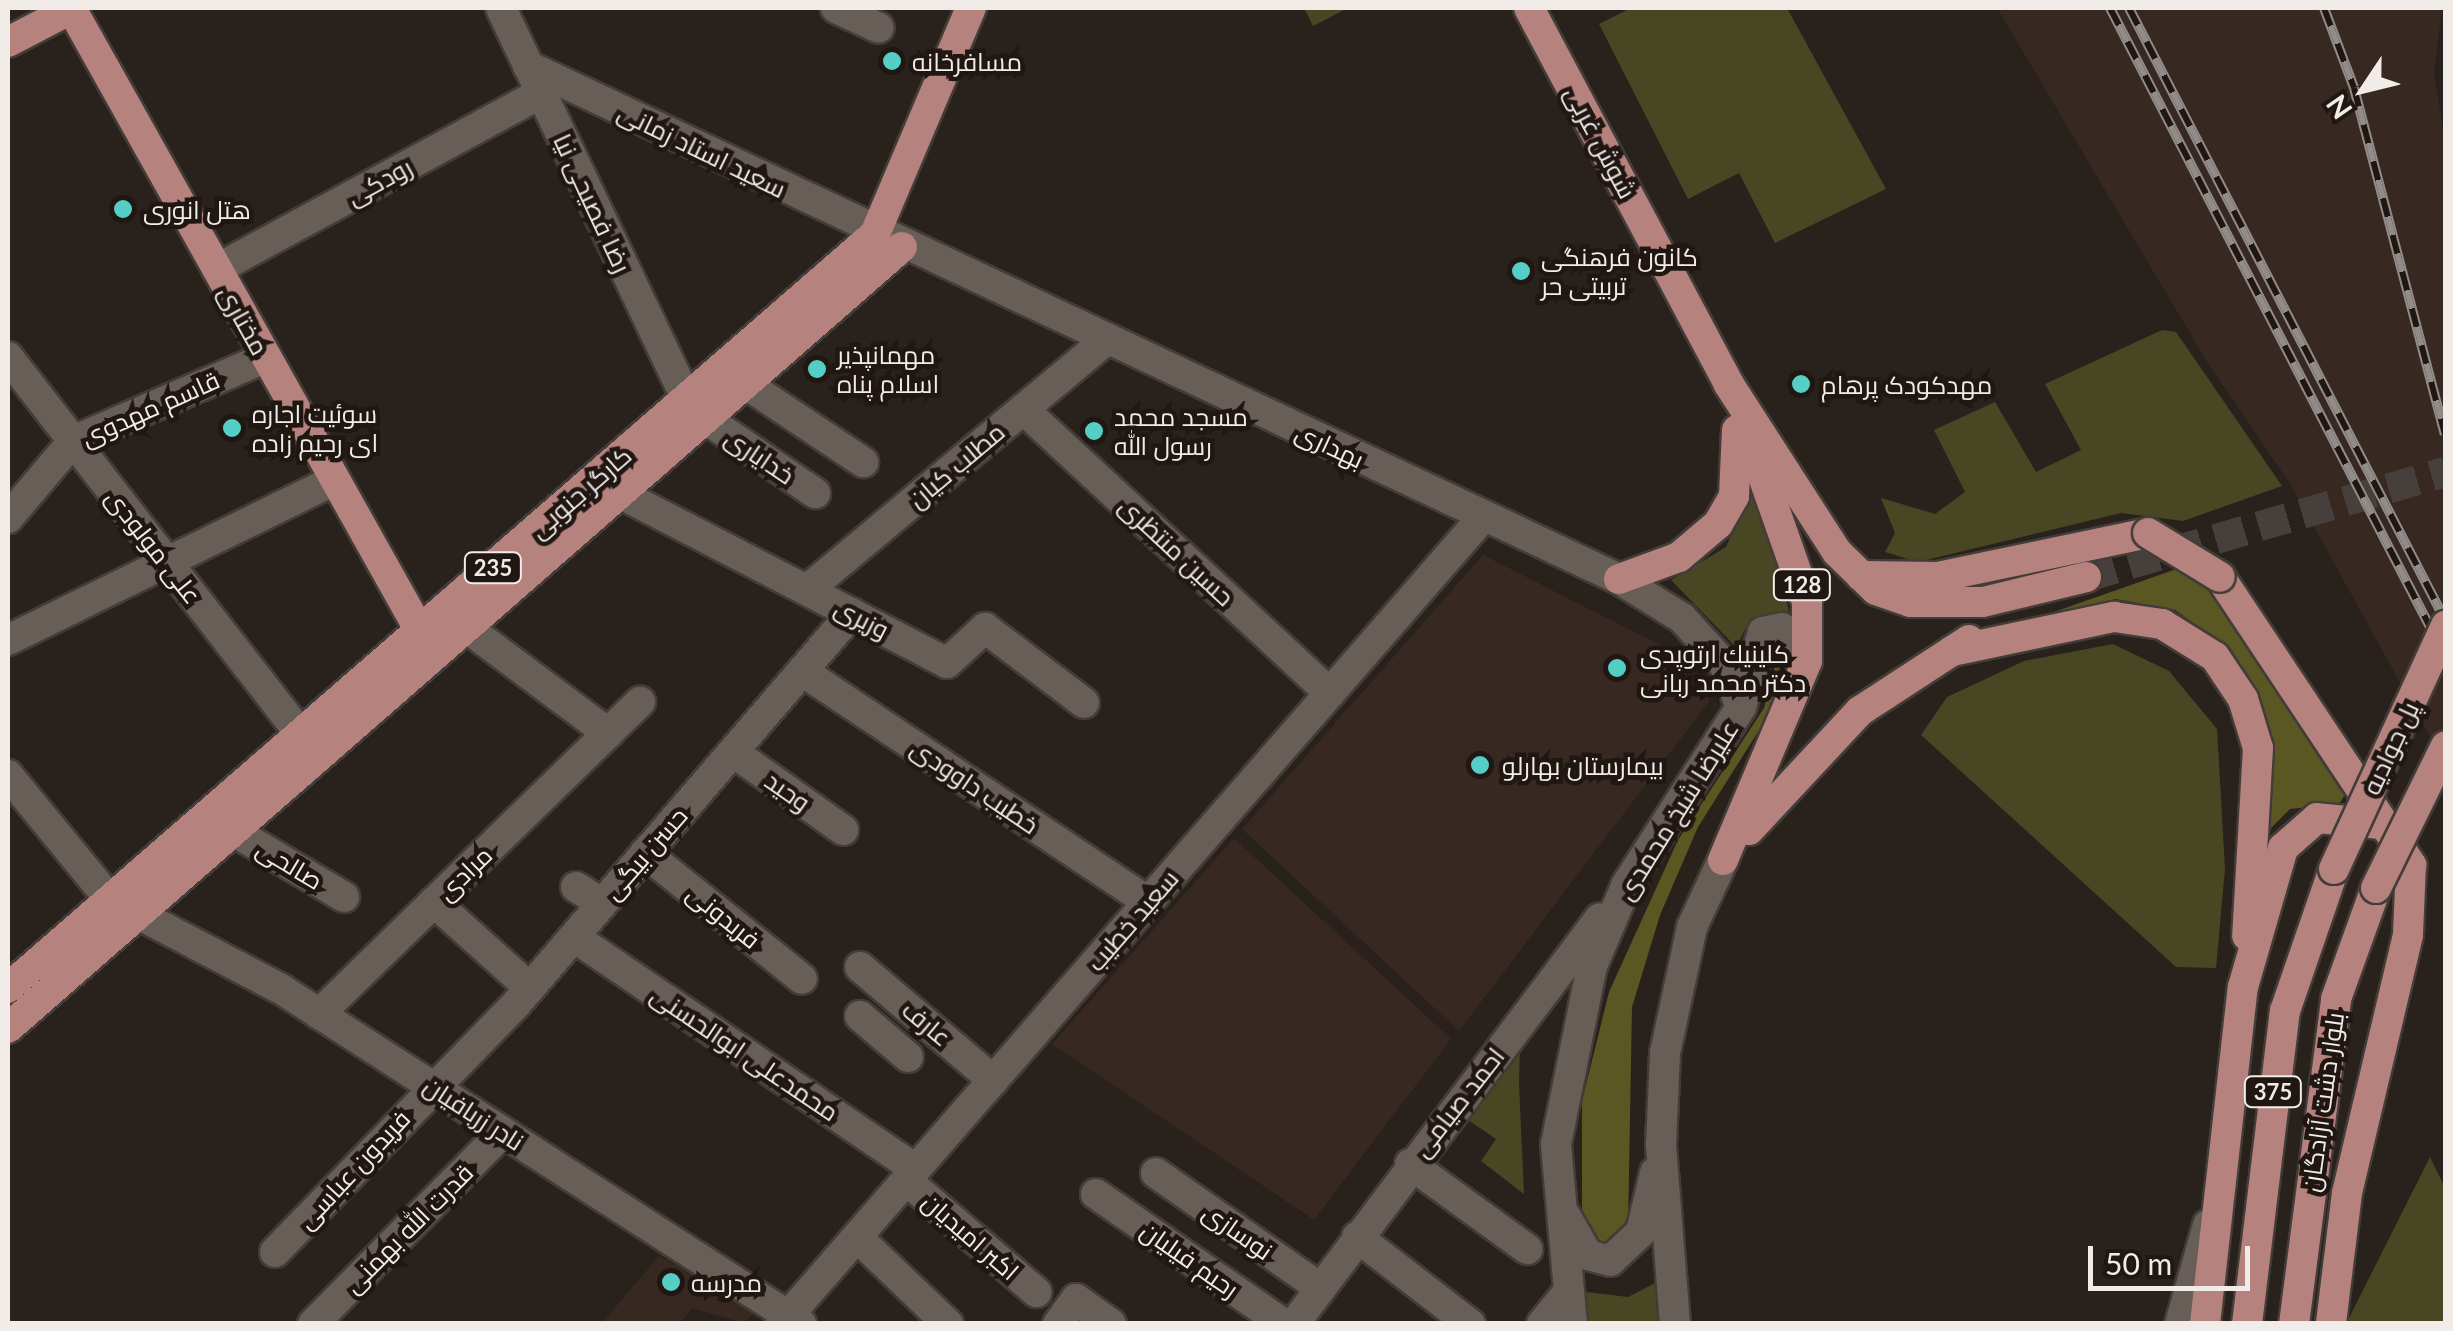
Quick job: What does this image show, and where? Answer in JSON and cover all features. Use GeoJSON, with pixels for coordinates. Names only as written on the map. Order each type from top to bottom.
{"type":"FeatureCollection","features":[{"type":"Feature","properties":{"kind":"main road"},"geometry":{"type":"LineString","coordinates":[[8,42],[72,8]]}},
{"type":"Feature","properties":{"kind":"main road","name":"مختاری"},"geometry":{"type":"LineString","coordinates":[[72,8],[332,481],[420,631]]}},
{"type":"Feature","properties":{"kind":"main road","name":"کارگر جنوبی"},"geometry":{"type":"LineString","coordinates":[[8,1028],[621,494],[696,409],[746,384],[889,241],[971,8]]}},
{"type":"Feature","properties":{"kind":"main road","name":"شوش غربی"},"geometry":{"type":"LineString","coordinates":[[1529,8],[1728,383]]}},
{"type":"Feature","properties":{"kind":"main road","name":"کارگر جنوبی"},"geometry":{"type":"LineString","coordinates":[[8,988],[420,631],[696,409],[889,241]]}},
{"type":"Feature","properties":{"kind":"main road"},"geometry":{"type":"LineString","coordinates":[[1723,860],[1848,722],[1952,651],[2086,576],[1944,605],[1910,602],[1861,576],[1728,383]]}},
{"type":"Feature","properties":{"kind":"main road"},"geometry":{"type":"LineString","coordinates":[[1619,579],[1701,541],[1734,496],[1741,456],[1728,383]]}},
{"type":"Feature","properties":{"kind":"main road","name":"128"},"geometry":{"type":"LineString","coordinates":[[1723,860],[1807,661],[1807,602],[1728,383]]}},
{"type":"Feature","properties":{"kind":"main road"},"geometry":{"type":"LineString","coordinates":[[1861,576],[1938,577],[2148,533],[2220,577],[2411,865]]}},
{"type":"Feature","properties":{"kind":"main road"},"geometry":{"type":"LineString","coordinates":[[1952,651],[2114,617],[2162,624],[2215,657],[2242,699],[2258,748],[2243,988],[2212,1207],[2206,1324]]}},
{"type":"Feature","properties":{"kind":"main road","name":"پل جوادیه"},"geometry":{"type":"LineString","coordinates":[[2334,870],[2446,626]]}},
{"type":"Feature","properties":{"kind":"main road","name":"پل جوادیه"},"geometry":{"type":"LineString","coordinates":[[2376,888],[2446,746]]}},
{"type":"Feature","properties":{"kind":"main road"},"geometry":{"type":"LineString","coordinates":[[2243,988],[2284,848],[2297,831],[2317,818],[2367,818],[2389,829],[2411,865],[2408,936],[2347,1194],[2331,1324]]}},
{"type":"Feature","properties":{"kind":"main road","name":"بلوار دشت آزادگان"},"geometry":{"type":"LineString","coordinates":[[2246,1324],[2285,1011],[2334,870]]}},
{"type":"Feature","properties":{"kind":"main road","name":"بلوار دشت آزادگان"},"geometry":{"type":"LineString","coordinates":[[2294,1324],[2336,998],[2376,888]]}},
{"type":"Feature","properties":{"kind":"main road"},"geometry":{"type":"LineString","coordinates":[[111,901],[140,915]]}},
{"type":"Feature","properties":{"kind":"street","name":"رضا فصیحی نیا"},"geometry":{"type":"LineString","coordinates":[[501,8],[696,409]]}},
{"type":"Feature","properties":{"kind":"street"},"geometry":{"type":"LineString","coordinates":[[836,8],[880,28]]}},
{"type":"Feature","properties":{"kind":"street","name":"سعید استاد زمانی"},"geometry":{"type":"LineString","coordinates":[[535,79],[889,241]]}},
{"type":"Feature","properties":{"kind":"street","name":"رودکی"},"geometry":{"type":"LineString","coordinates":[[216,270],[535,79]]}},
{"type":"Feature","properties":{"kind":"street","name":"بهداری"},"geometry":{"type":"LineString","coordinates":[[889,241],[1619,579],[1682,618],[1724,664],[1741,707]]}},
{"type":"Feature","properties":{"kind":"street","name":"مطلب کیان"},"geometry":{"type":"LineString","coordinates":[[806,590],[1105,341]]}},
{"type":"Feature","properties":{"kind":"street","name":"علی مولودی"},"geometry":{"type":"LineString","coordinates":[[8,357],[301,734]]}},
{"type":"Feature","properties":{"kind":"street","name":"قاسم مهدوی"},"geometry":{"type":"LineString","coordinates":[[8,518],[73,441],[265,358]]}},
{"type":"Feature","properties":{"kind":"street"},"geometry":{"type":"LineString","coordinates":[[746,384],[863,462]]}},
{"type":"Feature","properties":{"kind":"street","name":"خدایاری"},"geometry":{"type":"LineString","coordinates":[[696,409],[814,493]]}},
{"type":"Feature","properties":{"kind":"street","name":"حسین منتظری"},"geometry":{"type":"LineString","coordinates":[[1024,409],[1330,693]]}},
{"type":"Feature","properties":{"kind":"street"},"geometry":{"type":"LineString","coordinates":[[8,640],[162,557],[332,481]]}},
{"type":"Feature","properties":{"kind":"street","name":"وزیری"},"geometry":{"type":"LineString","coordinates":[[621,494],[947,662],[985,628],[1084,703]]}},
{"type":"Feature","properties":{"kind":"street","name":"سعید خطیب"},"geometry":{"type":"LineString","coordinates":[[790,1321],[911,1174],[1484,516]]}},
{"type":"Feature","properties":{"kind":"street","name":"حسن بیگی"},"geometry":{"type":"LineString","coordinates":[[432,1086],[530,988],[852,613]]}},
{"type":"Feature","properties":{"kind":"street"},"geometry":{"type":"LineString","coordinates":[[467,628],[608,733]]}},
{"type":"Feature","properties":{"kind":"street","name":"علیرضا شیخ محمدی"},"geometry":{"type":"LineString","coordinates":[[1572,1324],[1559,1204],[1566,1062],[1626,884],[1741,707],[1763,632],[1782,628],[1807,661]]}},
{"type":"Feature","properties":{"kind":"street","name":"خطیب داوودی"},"geometry":{"type":"LineString","coordinates":[[802,671],[1148,902]]}},
{"type":"Feature","properties":{"kind":"street","name":"مرادی"},"geometry":{"type":"LineString","coordinates":[[319,1014],[640,702]]}},
{"type":"Feature","properties":{"kind":"street","name":"وحید"},"geometry":{"type":"LineString","coordinates":[[732,752],[843,830]]}},
{"type":"Feature","properties":{"kind":"street"},"geometry":{"type":"LineString","coordinates":[[8,776],[111,901]]}},
{"type":"Feature","properties":{"kind":"street","name":"صالحی"},"geometry":{"type":"LineString","coordinates":[[235,832],[344,896]]}},
{"type":"Feature","properties":{"kind":"street","name":"فریدونی"},"geometry":{"type":"LineString","coordinates":[[645,854],[802,980]]}},
{"type":"Feature","properties":{"kind":"street"},"geometry":{"type":"LineString","coordinates":[[1559,1204],[1588,1256],[1610,1261],[1631,1250],[1662,1145],[1676,984],[1723,860]]}},
{"type":"Feature","properties":{"kind":"street","name":"احمد صیامی"},"geometry":{"type":"LineString","coordinates":[[1294,1324],[1410,1164],[1626,884]]}},
{"type":"Feature","properties":{"kind":"street"},"geometry":{"type":"LineString","coordinates":[[576,886],[602,903]]}},
{"type":"Feature","properties":{"kind":"street"},"geometry":{"type":"LineString","coordinates":[[434,902],[530,988]]}},
{"type":"Feature","properties":{"kind":"street","name":"نادر زربافیان"},"geometry":{"type":"LineString","coordinates":[[140,915],[319,1014],[790,1321]]}},
{"type":"Feature","properties":{"kind":"street","name":"محمدعلی ابوالحسنی"},"geometry":{"type":"LineString","coordinates":[[574,937],[911,1174]]}},
{"type":"Feature","properties":{"kind":"street","name":"عارف"},"geometry":{"type":"LineString","coordinates":[[860,967],[993,1080]]}},
{"type":"Feature","properties":{"kind":"street"},"geometry":{"type":"LineString","coordinates":[[860,1016],[898,1048],[912,1011]]}},
{"type":"Feature","properties":{"kind":"street","name":"فریدون عباسی"},"geometry":{"type":"LineString","coordinates":[[275,1252],[432,1086]]}},
{"type":"Feature","properties":{"kind":"street","name":"قدرت الله بهمنی"},"geometry":{"type":"LineString","coordinates":[[313,1324],[503,1132]]}},
{"type":"Feature","properties":{"kind":"street"},"geometry":{"type":"LineString","coordinates":[[1662,1145],[1683,1318]]}},
{"type":"Feature","properties":{"kind":"street"},"geometry":{"type":"LineString","coordinates":[[1410,1164],[1528,1249]]}},
{"type":"Feature","properties":{"kind":"street","name":"نوسازی"},"geometry":{"type":"LineString","coordinates":[[1156,1173],[1320,1288]]}},
{"type":"Feature","properties":{"kind":"street","name":"اکبر امیدیان"},"geometry":{"type":"LineString","coordinates":[[911,1174],[1036,1292]]}},
{"type":"Feature","properties":{"kind":"street","name":"رحیم فیلیان"},"geometry":{"type":"LineString","coordinates":[[1096,1194],[1284,1324]]}},
{"type":"Feature","properties":{"kind":"street"},"geometry":{"type":"LineString","coordinates":[[2180,1324],[2212,1207]]}},
{"type":"Feature","properties":{"kind":"street"},"geometry":{"type":"LineString","coordinates":[[857,1237],[948,1324]]}},
{"type":"Feature","properties":{"kind":"street"},"geometry":{"type":"LineString","coordinates":[[1356,1238],[1470,1324]]}},
{"type":"Feature","properties":{"kind":"street"},"geometry":{"type":"LineString","coordinates":[[1542,1324],[1568,1292]]}},
{"type":"Feature","properties":{"kind":"street"},"geometry":{"type":"LineString","coordinates":[[1058,1324],[1076,1299],[1111,1324]]}},
{"type":"Feature","properties":{"kind":"shaded area"},"geometry":{"type":"Polygon","coordinates":[[[1304,8],[1348,8],[1313,26],[1304,8]]]}},
{"type":"Feature","properties":{"kind":"shaded area"},"geometry":{"type":"Polygon","coordinates":[[[1631,8],[1787,8],[1886,189],[1775,243],[1739,173],[1688,199],[1599,24],[1631,8]]]}},
{"type":"Feature","properties":{"kind":"shaded area"},"geometry":{"type":"Polygon","coordinates":[[[1997,8],[2442,8],[2434,74],[2446,148],[2445,764],[2291,485],[2207,362],[1997,8]]]}},
{"type":"Feature","properties":{"kind":"shaded area"},"geometry":{"type":"Polygon","coordinates":[[[2162,330],[2176,332],[2282,486],[2183,521],[2121,513],[1918,562],[1885,552],[1895,533],[1881,498],[1935,514],[1965,492],[1934,430],[1995,402],[2036,472],[2081,450],[2045,384],[2162,330]]]}},
{"type":"Feature","properties":{"kind":"shaded area"},"geometry":{"type":"Polygon","coordinates":[[[1755,481],[1789,611],[1751,618],[1736,647],[1671,580],[1726,547],[1755,481]]]}},
{"type":"Feature","properties":{"kind":"shaded area","name":"بیمارستان بهارلو"},"geometry":{"type":"Polygon","coordinates":[[[1483,555],[1660,645],[1710,700],[1459,1031],[1242,829],[1483,555]]]}},
{"type":"Feature","properties":{"kind":"shaded area"},"geometry":{"type":"Polygon","coordinates":[[[2185,566],[2207,579],[2350,787],[2339,804],[2290,809],[2271,828],[2261,863],[2273,759],[2261,707],[2232,650],[2175,610],[2116,599],[2006,629],[2185,566]]]}},
{"type":"Feature","properties":{"kind":"shaded area"},"geometry":{"type":"Polygon","coordinates":[[[2113,644],[2169,671],[2217,729],[2225,869],[2216,968],[2176,967],[1921,735],[1947,697],[2024,661],[2113,644]]]}},
{"type":"Feature","properties":{"kind":"shaded area"},"geometry":{"type":"Polygon","coordinates":[[[1779,650],[1780,697],[1698,827],[1660,915],[1632,1007],[1628,1229],[1622,1246],[1597,1245],[1582,1210],[1582,1101],[1609,992],[1678,840],[1764,708],[1779,650]]]}},
{"type":"Feature","properties":{"kind":"shaded area"},"geometry":{"type":"Polygon","coordinates":[[[1234,838],[1451,1039],[1314,1220],[1052,1044],[1234,838]]]}},
{"type":"Feature","properties":{"kind":"shaded area"},"geometry":{"type":"Polygon","coordinates":[[[1520,1045],[1524,1194],[1481,1161],[1496,1139],[1468,1120],[1520,1045]]]}},
{"type":"Feature","properties":{"kind":"shaded area"},"geometry":{"type":"Polygon","coordinates":[[[2430,1157],[2445,1188],[2445,1323],[2346,1324],[2430,1157]]]}},
{"type":"Feature","properties":{"kind":"shaded area","name":"مدرسه"},"geometry":{"type":"Polygon","coordinates":[[[659,1256],[757,1310],[744,1323],[692,1308],[680,1323],[601,1324],[659,1256]]]}},
{"type":"Feature","properties":{"kind":"shaded area"},"geometry":{"type":"Polygon","coordinates":[[[1661,1280],[1663,1323],[1583,1323],[1578,1291],[1628,1297],[1661,1280]]]}},
{"type":"Feature","properties":{"kind":"tunnel"},"geometry":{"type":"LineString","coordinates":[[2086,577],[2446,472]]}},
{"type":"Feature","properties":{"kind":"railway"},"geometry":{"type":"LineString","coordinates":[[2110,8],[2446,658]]}},
{"type":"Feature","properties":{"kind":"railway"},"geometry":{"type":"LineString","coordinates":[[2129,8],[2446,622]]}},
{"type":"Feature","properties":{"kind":"railway"},"geometry":{"type":"LineString","coordinates":[[2324,8],[2354,88],[2445,434]]}},
{"type":"Feature","properties":{"kind":"place","name":"مسافرخانه"},"geometry":{"type":"Point","coordinates":[892,61]}},
{"type":"Feature","properties":{"kind":"place","name":"هتل انوری"},"geometry":{"type":"Point","coordinates":[123,209]}},
{"type":"Feature","properties":{"kind":"place","name":"کانون فرهنگی تربیتی حر"},"geometry":{"type":"Point","coordinates":[1521,271]}},
{"type":"Feature","properties":{"kind":"place","name":"مهمانپذیر اسلام پناه"},"geometry":{"type":"Point","coordinates":[817,369]}},
{"type":"Feature","properties":{"kind":"place","name":"مهدکودک پرهام"},"geometry":{"type":"Point","coordinates":[1801,384]}},
{"type":"Feature","properties":{"kind":"place","name":"سوئیت اجاره ای رحیم زاده"},"geometry":{"type":"Point","coordinates":[232,428]}},
{"type":"Feature","properties":{"kind":"place","name":"مسجد محمد رسول الله"},"geometry":{"type":"Point","coordinates":[1094,431]}},
{"type":"Feature","properties":{"kind":"place","name":"كلينيك ارتوپدى دكتر محمد ربانى"},"geometry":{"type":"Point","coordinates":[1617,668]}},
{"type":"Feature","properties":{"kind":"place","name":"بیمارستان بهارلو"},"geometry":{"type":"Point","coordinates":[1480,765]}},
{"type":"Feature","properties":{"kind":"place","name":"مدرسه"},"geometry":{"type":"Point","coordinates":[671,1282]}}]}
